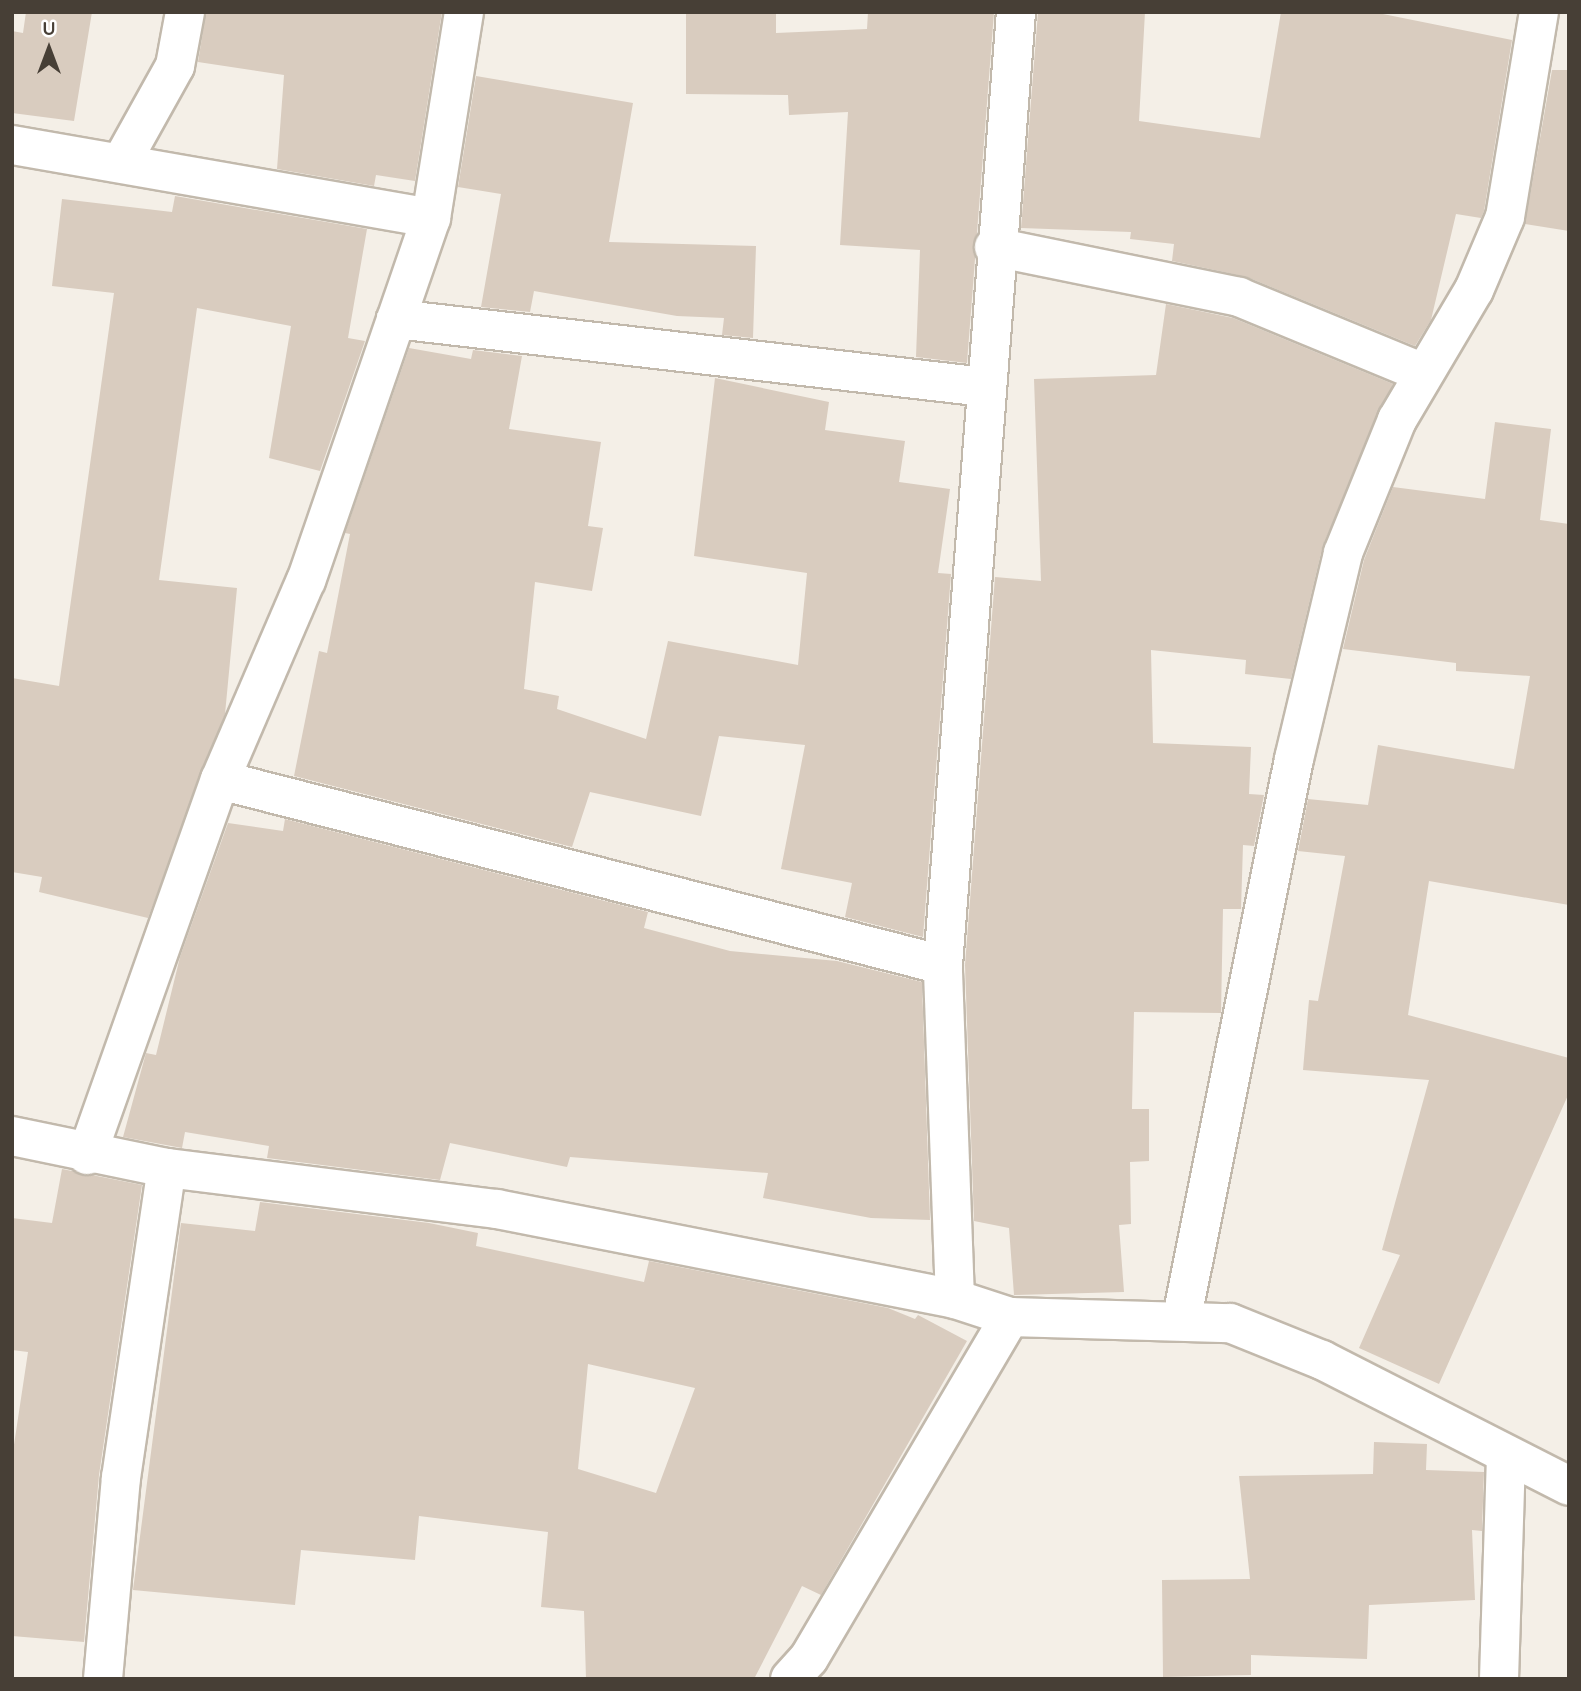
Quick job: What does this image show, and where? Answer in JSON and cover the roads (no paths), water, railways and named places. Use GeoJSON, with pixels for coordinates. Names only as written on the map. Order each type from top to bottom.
{"type":"FeatureCollection","features":[{"type":"Feature","properties":{"kind":"street"},"geometry":{"type":"LineString","coordinates":[[121,163],[175,66],[185,12]]}},
{"type":"Feature","properties":{"kind":"street"},"geometry":{"type":"LineString","coordinates":[[87,1155],[220,780],[306,580],[431,218],[464,12]]}},
{"type":"Feature","properties":{"kind":"street"},"geometry":{"type":"LineString","coordinates":[[956,1300],[943,965],[994,247],[1016,12]]}},
{"type":"Feature","properties":{"kind":"street"},"geometry":{"type":"LineString","coordinates":[[1182,1317],[1320,640],[1343,554],[1421,372],[1474,290],[1505,217],[1539,12]]}},
{"type":"Feature","properties":{"kind":"street"},"geometry":{"type":"LineString","coordinates":[[12,145],[431,218]]}},
{"type":"Feature","properties":{"kind":"street"},"geometry":{"type":"LineString","coordinates":[[994,247],[1239,297],[1421,372]]}},
{"type":"Feature","properties":{"kind":"street"},"geometry":{"type":"LineString","coordinates":[[396,320],[985,387]]}},
{"type":"Feature","properties":{"kind":"street"},"geometry":{"type":"LineString","coordinates":[[220,780],[943,965]]}},
{"type":"Feature","properties":{"kind":"street"},"geometry":{"type":"LineString","coordinates":[[12,1136],[87,1155],[167,1168],[498,1209],[956,1300],[1010,1317],[1182,1317],[1230,1323],[1322,1360],[1506,1459],[1569,1486]]}},
{"type":"Feature","properties":{"kind":"street"},"geometry":{"type":"LineString","coordinates":[[103,1679],[121,1478],[167,1168]]}},
{"type":"Feature","properties":{"kind":"street"},"geometry":{"type":"LineString","coordinates":[[790,1679],[809,1658],[1010,1317]]}},
{"type":"Feature","properties":{"kind":"street"},"geometry":{"type":"LineString","coordinates":[[1499,1679],[1506,1459]]}}]}
